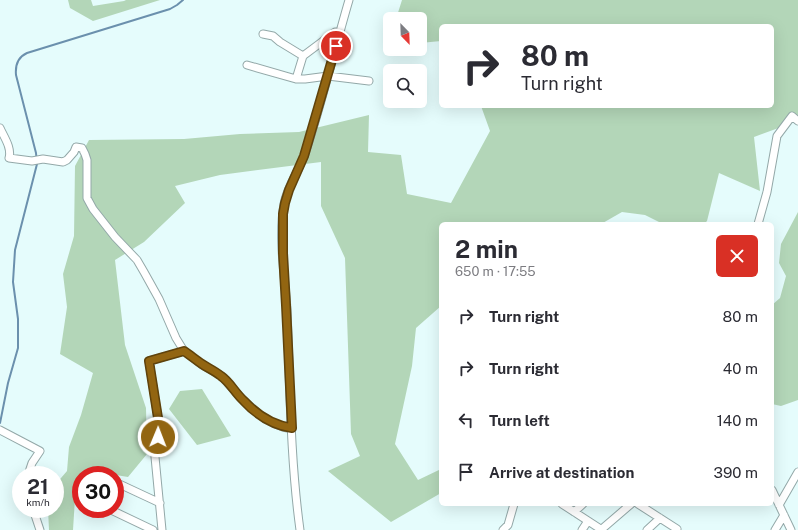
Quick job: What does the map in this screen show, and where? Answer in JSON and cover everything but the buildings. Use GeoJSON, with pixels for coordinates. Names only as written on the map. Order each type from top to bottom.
{"type":"FeatureCollection","features":[{"type":"Feature","properties":{"kind":"street"},"geometry":{"type":"LineString","coordinates":[[300,530],[292,428],[283,253],[283,214],[289,190],[304,156],[349,0]]}},
{"type":"Feature","properties":{"kind":"street"},"geometry":{"type":"LineString","coordinates":[[296,79],[303,56],[335,32],[340,32]]}},
{"type":"Feature","properties":{"kind":"street"},"geometry":{"type":"LineString","coordinates":[[263,34],[273,36],[303,56]]}},
{"type":"Feature","properties":{"kind":"street"},"geometry":{"type":"LineString","coordinates":[[247,65],[296,79],[328,76],[369,81]]}},
{"type":"Feature","properties":{"kind":"street"},"geometry":{"type":"LineString","coordinates":[[759,222],[767,192],[777,136],[792,116],[798,121]]}},
{"type":"Feature","properties":{"kind":"street"},"geometry":{"type":"LineString","coordinates":[[0,128],[9,147],[9,158],[32,161],[43,159],[63,162],[67,160],[76,148],[82,148],[87,160],[87,198],[93,209],[115,237],[136,260],[144,272],[159,299],[176,338],[184,351],[201,364],[220,375],[244,401],[265,419],[283,427],[292,428]]}},
{"type":"Feature","properties":{"kind":"street"},"geometry":{"type":"LineString","coordinates":[[162,530],[155,457],[155,446],[158,437],[158,418],[149,361],[184,351]]}},
{"type":"Feature","properties":{"kind":"street"},"geometry":{"type":"LineString","coordinates":[[0,430],[40,450],[31,466]]}},
{"type":"Feature","properties":{"kind":"street"},"geometry":{"type":"LineString","coordinates":[[779,505],[798,472]]}},
{"type":"Feature","properties":{"kind":"street"},"geometry":{"type":"LineString","coordinates":[[124,486],[160,503]]}},
{"type":"Feature","properties":{"kind":"street"},"geometry":{"type":"LineString","coordinates":[[774,494],[791,530]]}},
{"type":"Feature","properties":{"kind":"street"},"geometry":{"type":"LineString","coordinates":[[503,530],[508,525],[513,506]]}},
{"type":"Feature","properties":{"kind":"street"},"geometry":{"type":"LineString","coordinates":[[565,506],[602,530],[629,506]]}},
{"type":"Feature","properties":{"kind":"street"},"geometry":{"type":"LineString","coordinates":[[574,512],[581,506]]}},
{"type":"Feature","properties":{"kind":"street"},"geometry":{"type":"LineString","coordinates":[[641,506],[677,529],[676,530]]}},
{"type":"Feature","properties":{"kind":"street"},"geometry":{"type":"LineString","coordinates":[[775,530],[784,515]]}},
{"type":"Feature","properties":{"kind":"street"},"geometry":{"type":"LineString","coordinates":[[124,516],[153,530]]}},
{"type":"Feature","properties":{"kind":"street"},"geometry":{"type":"LineString","coordinates":[[36,518],[40,530]]}},
{"type":"Feature","properties":{"kind":"street"},"geometry":{"type":"LineString","coordinates":[[647,530],[660,518]]}},
{"type":"Feature","properties":{"kind":"street"},"geometry":{"type":"LineString","coordinates":[[582,530],[588,521]]}},
{"type":"Feature","properties":{"kind":"green space"},"geometry":{"type":"Polygon","coordinates":[[[68,0],[91,0],[93,6],[126,0],[160,0],[93,21],[70,8],[68,0]]]}},
{"type":"Feature","properties":{"kind":"green space"},"geometry":{"type":"Polygon","coordinates":[[[402,0],[798,0],[798,115],[784,126],[754,137],[760,191],[719,173],[706,222],[659,222],[645,215],[622,212],[604,222],[439,222],[439,308],[416,328],[412,366],[395,444],[418,480],[439,470],[439,494],[391,522],[328,471],[360,456],[351,434],[345,258],[321,206],[321,162],[220,175],[175,186],[185,203],[144,242],[115,260],[125,345],[146,408],[147,454],[128,477],[124,476],[124,466],[72,466],[73,530],[49,530],[48,518],[64,518],[64,474],[67,471],[69,447],[81,415],[93,373],[60,354],[67,307],[63,274],[74,236],[75,166],[89,140],[184,139],[240,134],[299,132],[369,115],[368,152],[401,155],[407,194],[451,203],[490,131],[482,108],[774,108],[774,24],[439,24],[439,41],[427,42],[427,12],[398,12],[402,0]]]}},
{"type":"Feature","properties":{"kind":"green space"},"geometry":{"type":"Polygon","coordinates":[[[798,212],[798,400],[781,406],[774,404],[774,303],[780,298],[786,276],[779,263],[781,244],[798,212]]]}},
{"type":"Feature","properties":{"kind":"green space"},"geometry":{"type":"Polygon","coordinates":[[[202,389],[231,436],[197,445],[169,409],[180,391],[202,389]]]}},
{"type":"Feature","properties":{"kind":"waterway"},"geometry":{"type":"LineString","coordinates":[[0,423],[8,383],[18,348],[18,319],[13,282],[15,250],[37,164],[36,153],[16,75],[18,61],[27,53],[170,9],[183,0]]}},
{"type":"Feature","properties":{"kind":"route"},"geometry":{"type":"LineString","coordinates":[[158,437],[158,418],[149,361],[184,351],[201,364],[220,375],[244,401],[265,419],[283,427],[292,428],[283,253],[283,214],[289,190],[304,156],[336,46]]}}]}
